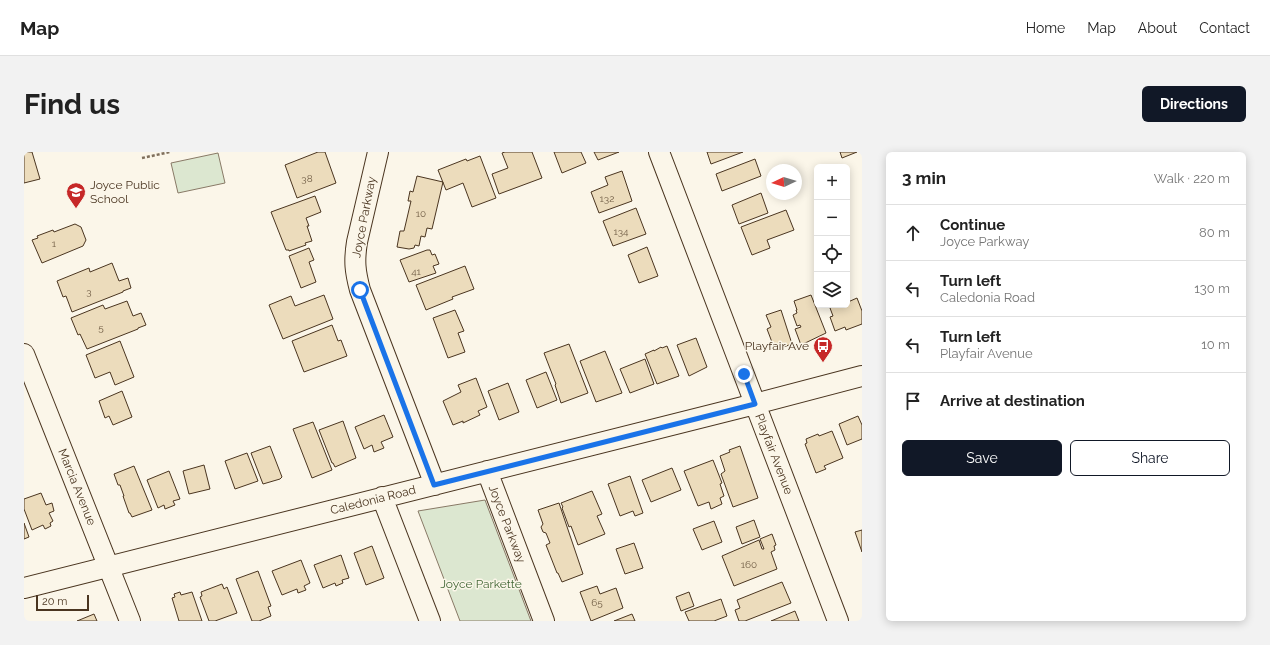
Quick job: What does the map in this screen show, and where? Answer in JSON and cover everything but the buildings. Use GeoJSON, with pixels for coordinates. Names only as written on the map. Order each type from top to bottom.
{"type":"FeatureCollection","features":[{"type":"Feature","properties":{"kind":"street","name":"Joyce Parkway"},"geometry":{"type":"LineString","coordinates":[[378,152],[357,242],[355,273],[360,290],[434,485]]}},
{"type":"Feature","properties":{"kind":"street","name":"Playfair Avenue"},"geometry":{"type":"LineString","coordinates":[[659,152],[838,621]]}},
{"type":"Feature","properties":{"kind":"street","name":"Marcia Avenue"},"geometry":{"type":"LineString","coordinates":[[24,354],[130,621]]}},
{"type":"Feature","properties":{"kind":"street","name":"Caledonia Road"},"geometry":{"type":"LineString","coordinates":[[24,588],[862,376]]}},
{"type":"Feature","properties":{"kind":"street","name":"Joyce Parkway"},"geometry":{"type":"LineString","coordinates":[[487,471],[544,621]]}},
{"type":"Feature","properties":{"kind":"street"},"geometry":{"type":"LineString","coordinates":[[382,497],[430,621]]}},
{"type":"Feature","properties":{"kind":"path"},"geometry":{"type":"LineString","coordinates":[[142,158],[170,152]]}},
{"type":"Feature","properties":{"kind":"green space"},"geometry":{"type":"Polygon","coordinates":[[[218,153],[225,183],[178,193],[171,163],[218,153]]]}},
{"type":"Feature","properties":{"kind":"green space","name":"Joyce Parkette"},"geometry":{"type":"Polygon","coordinates":[[[485,500],[531,621],[460,621],[418,511],[485,500]]]}},
{"type":"Feature","properties":{"kind":"place","name":"Joyce Public School"},"geometry":{"type":"Point","coordinates":[76,209]}},
{"type":"Feature","properties":{"kind":"place","name":"Playfair Ave"},"geometry":{"type":"Point","coordinates":[823,363]}},
{"type":"Feature","properties":{"kind":"route"},"geometry":{"type":"LineString","coordinates":[[360,290],[434,485],[755,404],[744,374]]}}]}
